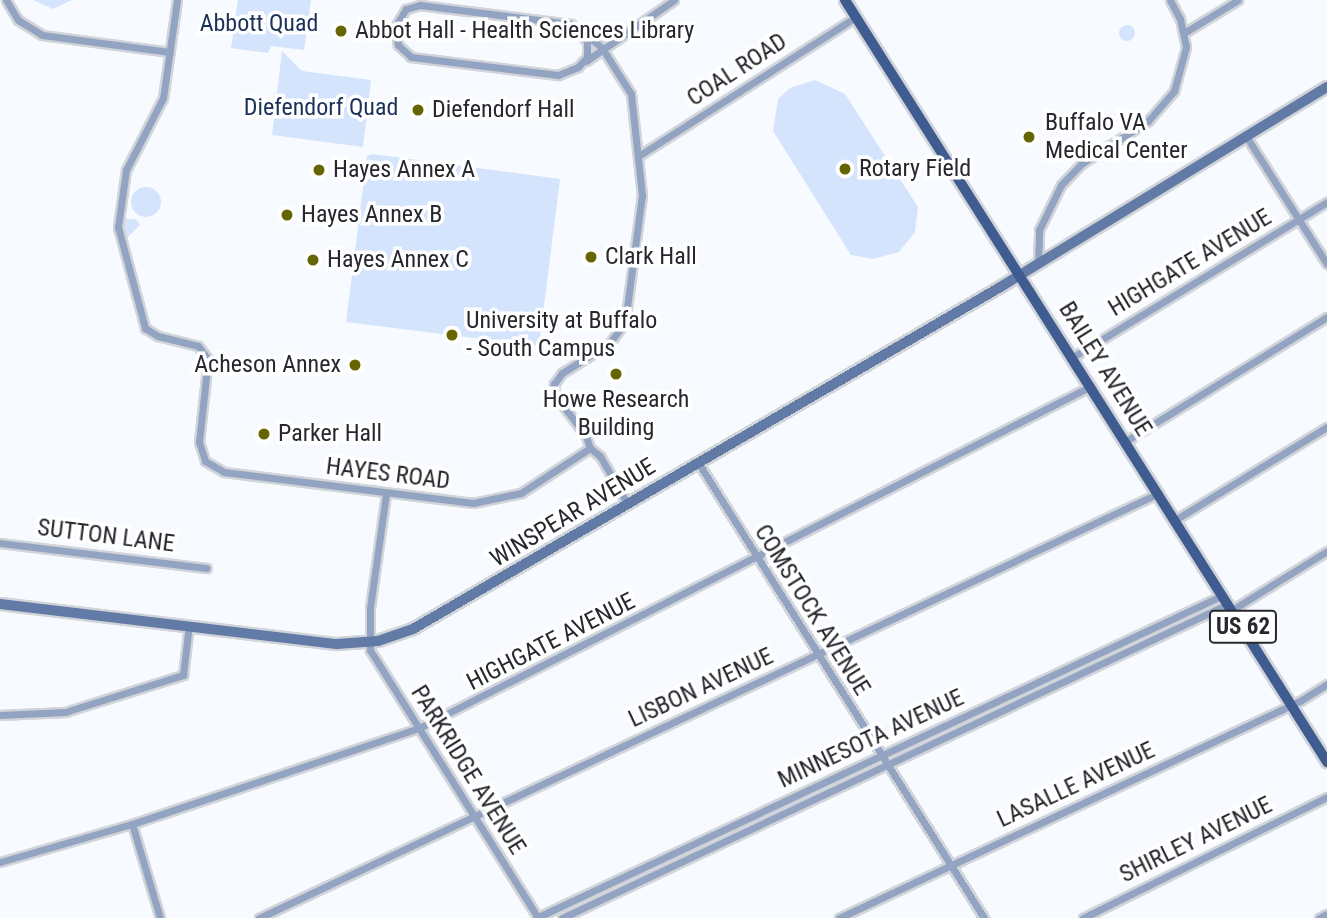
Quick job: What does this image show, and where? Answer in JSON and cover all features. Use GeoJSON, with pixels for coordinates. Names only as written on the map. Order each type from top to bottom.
{"type":"FeatureCollection","features":[{"type":"Feature","properties":{"kind":"main road","name":"BAILEY AVENUE"},"geometry":{"type":"LineString","coordinates":[[845,0],[1021,274],[1327,762]]}},
{"type":"Feature","properties":{"kind":"street"},"geometry":{"type":"LineString","coordinates":[[6,0],[10,11],[27,28],[42,35],[170,52]]}},
{"type":"Feature","properties":{"kind":"street","name":"HAYES ROAD"},"geometry":{"type":"LineString","coordinates":[[177,0],[160,107],[122,182],[118,227],[145,328],[158,336],[198,346],[208,359],[201,455],[224,472],[462,503],[500,500],[532,488],[590,448]]}},
{"type":"Feature","properties":{"kind":"street"},"geometry":{"type":"LineString","coordinates":[[628,505],[600,456],[590,448],[586,436],[557,398],[554,384],[562,373],[610,343],[625,322],[641,210],[640,155],[631,94],[602,48],[580,30],[563,21],[420,5],[400,15],[394,33],[403,53],[411,57],[552,75],[584,63],[602,48],[674,0]]}},
{"type":"Feature","properties":{"kind":"street"},"geometry":{"type":"LineString","coordinates":[[1038,264],[1036,242],[1054,195],[1080,164],[1148,121],[1167,102],[1179,79],[1184,33],[1170,0]]}},
{"type":"Feature","properties":{"kind":"street"},"geometry":{"type":"LineString","coordinates":[[1184,33],[1238,0]]}},
{"type":"Feature","properties":{"kind":"street"},"geometry":{"type":"LineString","coordinates":[[0,10],[10,11]]}},
{"type":"Feature","properties":{"kind":"street","name":"COAL ROAD"},"geometry":{"type":"LineString","coordinates":[[640,155],[856,17]]}},
{"type":"Feature","properties":{"kind":"street"},"geometry":{"type":"LineString","coordinates":[[580,30],[589,51],[584,63]]}},
{"type":"Feature","properties":{"kind":"street","name":"WINSPEAR AVENUE"},"geometry":{"type":"LineString","coordinates":[[0,604],[337,643],[369,642],[430,620],[1038,264],[1327,87]]}},
{"type":"Feature","properties":{"kind":"street"},"geometry":{"type":"LineString","coordinates":[[1246,136],[1327,264]]}},
{"type":"Feature","properties":{"kind":"street","name":"HIGHGATE AVENUE"},"geometry":{"type":"LineString","coordinates":[[1073,357],[1327,202]]}},
{"type":"Feature","properties":{"kind":"street"},"geometry":{"type":"LineString","coordinates":[[1126,440],[1327,317]]}},
{"type":"Feature","properties":{"kind":"street","name":"HIGHGATE AVENUE"},"geometry":{"type":"LineString","coordinates":[[0,862],[132,824],[419,728],[1091,386]]}},
{"type":"Feature","properties":{"kind":"street"},"geometry":{"type":"LineString","coordinates":[[1175,520],[1327,427]]}},
{"type":"Feature","properties":{"kind":"street","name":"COMSTOCK AVENUE"},"geometry":{"type":"LineString","coordinates":[[699,464],[984,918]]}},
{"type":"Feature","properties":{"kind":"street","name":"LISBON AVENUE"},"geometry":{"type":"LineString","coordinates":[[259,918],[1159,493]]}},
{"type":"Feature","properties":{"kind":"street"},"geometry":{"type":"LineString","coordinates":[[369,642],[386,494]]}},
{"type":"Feature","properties":{"kind":"street","name":"SUTTON LANE"},"geometry":{"type":"LineString","coordinates":[[0,543],[206,568]]}},
{"type":"Feature","properties":{"kind":"street","name":"MINNESOTA AVENUE"},"geometry":{"type":"LineString","coordinates":[[562,918],[1228,603],[1327,551]]}},
{"type":"Feature","properties":{"kind":"street","name":"MINNESOTA AVENUE"},"geometry":{"type":"LineString","coordinates":[[537,918],[1052,674],[1228,603]]}},
{"type":"Feature","properties":{"kind":"street"},"geometry":{"type":"LineString","coordinates":[[0,715],[65,712],[183,676],[189,625]]}},
{"type":"Feature","properties":{"kind":"street","name":"PARKRIDGE AVENUE"},"geometry":{"type":"LineString","coordinates":[[369,642],[537,918]]}},
{"type":"Feature","properties":{"kind":"street"},"geometry":{"type":"LineString","coordinates":[[1052,674],[1057,685]]}},
{"type":"Feature","properties":{"kind":"street","name":"LASALLE AVENUE"},"geometry":{"type":"LineString","coordinates":[[839,918],[1291,705],[1327,684]]}},
{"type":"Feature","properties":{"kind":"street","name":"SHIRLEY AVENUE"},"geometry":{"type":"LineString","coordinates":[[1083,918],[1327,797]]}},
{"type":"Feature","properties":{"kind":"street"},"geometry":{"type":"LineString","coordinates":[[132,824],[160,918]]}},
{"type":"Feature","properties":{"kind":"street"},"geometry":{"type":"LineString","coordinates":[[712,836],[716,845]]}},
{"type":"Feature","properties":{"kind":"street"},"geometry":{"type":"LineString","coordinates":[[1319,918],[1327,914]]}},
{"type":"Feature","properties":{"kind":"green space"},"geometry":{"type":"Polygon","coordinates":[[[33,0],[72,0],[53,9],[33,0]]]}},
{"type":"Feature","properties":{"kind":"green space","name":"Abbott Quad"},"geometry":{"type":"Polygon","coordinates":[[[238,0],[311,0],[304,50],[271,46],[268,53],[231,48],[238,0]]]}},
{"type":"Feature","properties":{"kind":"green space"},"geometry":{"type":"Polygon","coordinates":[[[1127,25],[1135,33],[1127,41],[1119,33],[1127,25]]]}},
{"type":"Feature","properties":{"kind":"green space","name":"Diefendorf Quad"},"geometry":{"type":"Polygon","coordinates":[[[282,51],[302,71],[371,80],[363,147],[272,135],[282,51]]]}},
{"type":"Feature","properties":{"kind":"green space","name":"Rotary Field"},"geometry":{"type":"Polygon","coordinates":[[[815,80],[845,94],[918,207],[915,232],[899,252],[873,259],[851,255],[773,131],[778,99],[790,88],[815,80]]]}},
{"type":"Feature","properties":{"kind":"green space"},"geometry":{"type":"Polygon","coordinates":[[[372,154],[560,179],[539,346],[346,322],[367,156],[372,154]]]}},
{"type":"Feature","properties":{"kind":"green space"},"geometry":{"type":"Polygon","coordinates":[[[146,187],[157,191],[161,202],[157,213],[146,217],[135,213],[131,202],[135,191],[146,187]]]}},
{"type":"Feature","properties":{"kind":"green space"},"geometry":{"type":"Polygon","coordinates":[[[122,219],[136,219],[140,225],[125,240],[122,219]]]}},
{"type":"Feature","properties":{"kind":"green space"},"geometry":{"type":"Polygon","coordinates":[[[1180,619],[1180,622],[1060,677],[1060,675],[1180,619]]]}},
{"type":"Feature","properties":{"kind":"green space"},"geometry":{"type":"Polygon","coordinates":[[[1048,681],[1049,684],[895,755],[896,753],[1048,681]]]}},
{"type":"Feature","properties":{"kind":"green space"},"geometry":{"type":"Polygon","coordinates":[[[872,764],[874,767],[719,838],[720,836],[872,764]]]}},
{"type":"Feature","properties":{"kind":"green space"},"geometry":{"type":"Polygon","coordinates":[[[707,842],[709,845],[554,916],[555,914],[707,842]]]}},
{"type":"Feature","properties":{"kind":"place","name":"Abbot Hall - Health Sciences Library"},"geometry":{"type":"Point","coordinates":[341,31]}},
{"type":"Feature","properties":{"kind":"place","name":"Diefendorf Hall"},"geometry":{"type":"Point","coordinates":[418,110]}},
{"type":"Feature","properties":{"kind":"place","name":"Buffalo VA Medical Center"},"geometry":{"type":"Point","coordinates":[1029,137]}},
{"type":"Feature","properties":{"kind":"place","name":"Rotary Field"},"geometry":{"type":"Point","coordinates":[845,169]}},
{"type":"Feature","properties":{"kind":"place","name":"Hayes Annex A"},"geometry":{"type":"Point","coordinates":[319,170]}},
{"type":"Feature","properties":{"kind":"place","name":"Hayes Annex B"},"geometry":{"type":"Point","coordinates":[287,215]}},
{"type":"Feature","properties":{"kind":"place","name":"Clark Hall"},"geometry":{"type":"Point","coordinates":[591,257]}},
{"type":"Feature","properties":{"kind":"place","name":"Hayes Annex C"},"geometry":{"type":"Point","coordinates":[313,260]}},
{"type":"Feature","properties":{"kind":"place","name":"University at Buffalo - South Campus"},"geometry":{"type":"Point","coordinates":[452,335]}},
{"type":"Feature","properties":{"kind":"place","name":"Acheson Annex"},"geometry":{"type":"Point","coordinates":[355,365]}},
{"type":"Feature","properties":{"kind":"place","name":"Howe Research Building"},"geometry":{"type":"Point","coordinates":[616,374]}},
{"type":"Feature","properties":{"kind":"place","name":"Parker Hall"},"geometry":{"type":"Point","coordinates":[264,434]}}]}
